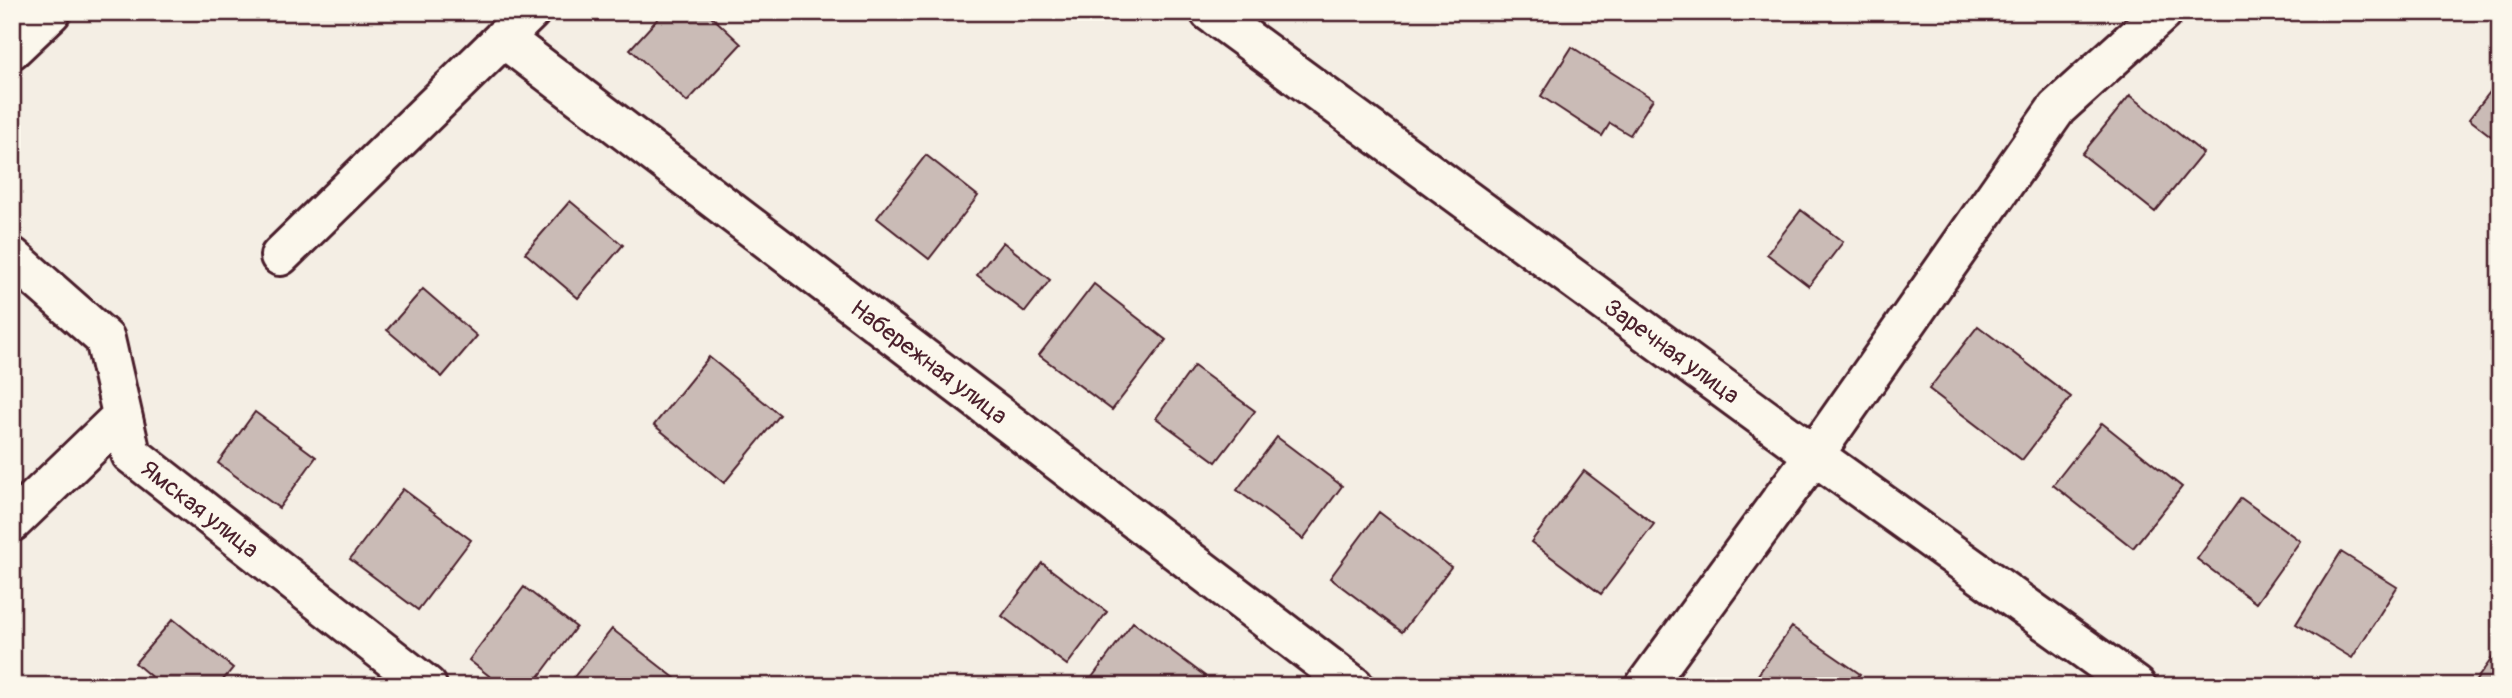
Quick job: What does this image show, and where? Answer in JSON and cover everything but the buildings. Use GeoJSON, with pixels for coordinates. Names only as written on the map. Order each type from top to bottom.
{"type":"FeatureCollection","features":[{"type":"Feature","properties":{"kind":"street"},"geometry":{"type":"LineString","coordinates":[[12,49],[51,12]]}},
{"type":"Feature","properties":{"kind":"street"},"geometry":{"type":"LineString","coordinates":[[280,256],[530,12]]}},
{"type":"Feature","properties":{"kind":"street","name":"Заречная улица"},"geometry":{"type":"LineString","coordinates":[[1210,12],[1814,455],[2136,686]]}},
{"type":"Feature","properties":{"kind":"street"},"geometry":{"type":"LineString","coordinates":[[1645,686],[1814,455],[2057,108],[2163,12]]}},
{"type":"Feature","properties":{"kind":"street","name":"Набережная улица"},"geometry":{"type":"LineString","coordinates":[[503,38],[1354,686]]}},
{"type":"Feature","properties":{"kind":"street","name":"Ямская улица"},"geometry":{"type":"LineString","coordinates":[[12,257],[105,339],[131,454],[428,686]]}},
{"type":"Feature","properties":{"kind":"street"},"geometry":{"type":"LineString","coordinates":[[12,522],[122,416]]}}]}
